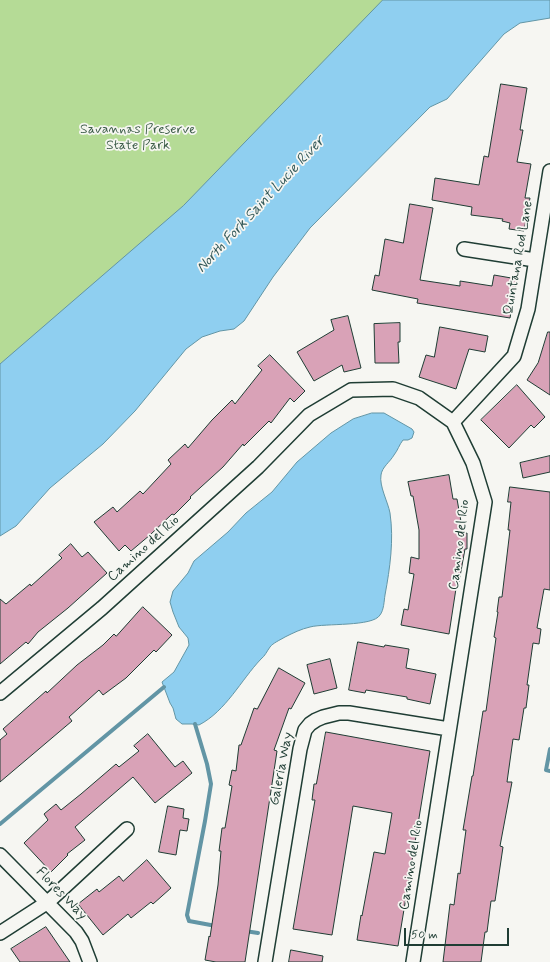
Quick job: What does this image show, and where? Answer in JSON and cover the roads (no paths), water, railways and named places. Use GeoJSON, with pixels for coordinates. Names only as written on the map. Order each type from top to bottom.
{"type":"FeatureCollection","features":[{"type":"Feature","properties":{"kind":"street","name":"Quintana Rod Lane"},"geometry":{"type":"LineString","coordinates":[[453,422],[514,356],[528,309],[550,170]]}},
{"type":"Feature","properties":{"kind":"street"},"geometry":{"type":"LineString","coordinates":[[464,249],[535,260]]}},
{"type":"Feature","properties":{"kind":"street","name":"Camino del Rio"},"geometry":{"type":"LineString","coordinates":[[0,693],[108,603],[258,467],[309,415],[351,390],[393,389],[419,398],[453,422],[473,463],[485,502],[413,962]]}},
{"type":"Feature","properties":{"kind":"street","name":"Galeria Way"},"geometry":{"type":"LineString","coordinates":[[265,962],[300,749],[305,730],[316,720],[331,714],[349,713],[449,729]]}},
{"type":"Feature","properties":{"kind":"street"},"geometry":{"type":"LineString","coordinates":[[0,933],[48,902],[127,829]]}},
{"type":"Feature","properties":{"kind":"street","name":"Flores Way"},"geometry":{"type":"LineString","coordinates":[[0,855],[76,932],[82,941],[90,962]]}},
{"type":"Feature","properties":{"kind":"water","name":"North Fork Saint Lucie River"},"geometry":{"type":"Polygon","coordinates":[[[383,0],[550,0],[550,18],[520,23],[504,34],[447,99],[430,107],[310,228],[273,277],[244,321],[234,329],[220,331],[202,337],[186,349],[135,411],[103,444],[50,488],[16,526],[0,536],[0,364],[183,206],[383,0]]]}},
{"type":"Feature","properties":{"kind":"water"},"geometry":{"type":"Polygon","coordinates":[[[372,413],[384,413],[412,429],[414,432],[412,438],[403,440],[383,469],[381,475],[382,489],[390,513],[392,533],[390,564],[384,605],[380,615],[376,619],[359,623],[310,627],[285,637],[271,646],[233,695],[209,719],[199,725],[182,724],[176,719],[162,682],[174,672],[189,645],[188,638],[179,627],[170,602],[173,591],[188,573],[194,561],[228,532],[246,513],[272,492],[297,462],[331,433],[353,419],[372,413]]]}},
{"type":"Feature","properties":{"kind":"waterway"},"geometry":{"type":"LineString","coordinates":[[0,824],[164,687]]}},
{"type":"Feature","properties":{"kind":"waterway"},"geometry":{"type":"LineString","coordinates":[[195,724],[207,764],[211,784],[187,915],[189,921],[216,926]]}},
{"type":"Feature","properties":{"kind":"waterway"},"geometry":{"type":"LineString","coordinates":[[550,749],[546,770],[550,771]]}},
{"type":"Feature","properties":{"kind":"waterway"},"geometry":{"type":"LineString","coordinates":[[245,931],[258,933]]}},
{"type":"Feature","properties":{"kind":"park label","name":"Savannas Preserve State Park"},"geometry":{"type":"Point","coordinates":[138,138]}}]}
